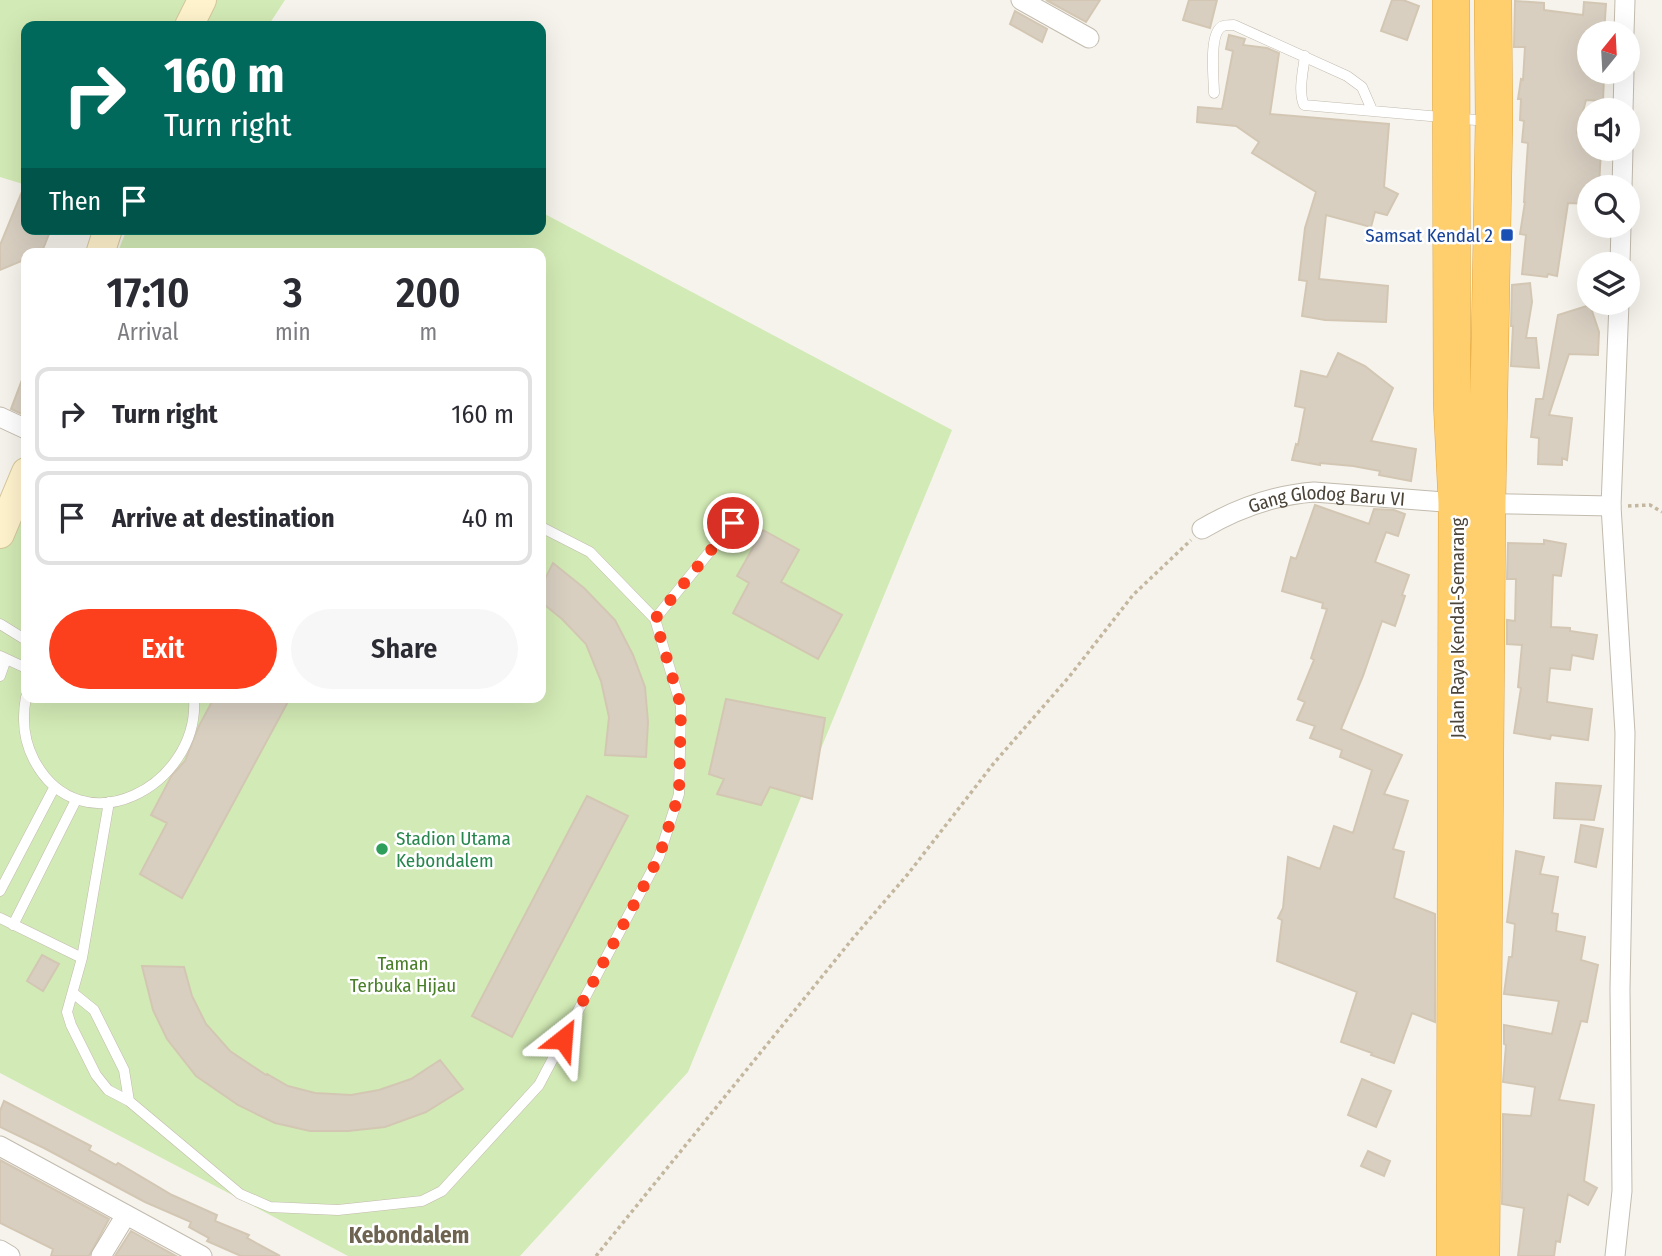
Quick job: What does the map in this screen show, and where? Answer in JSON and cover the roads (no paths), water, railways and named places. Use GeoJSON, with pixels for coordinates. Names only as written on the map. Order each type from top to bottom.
{"type":"FeatureCollection","features":[{"type":"Feature","properties":{"kind":"highway","name":"Jalan Raya Kendal-Semarang"},"geometry":{"type":"LineString","coordinates":[[1451,0],[1452,402],[1472,503]]}},
{"type":"Feature","properties":{"kind":"highway","name":"Jalan Raya Kendal-Semarang"},"geometry":{"type":"LineString","coordinates":[[1455,1256],[1469,1020],[1472,503],[1494,121],[1493,0]]}},
{"type":"Feature","properties":{"kind":"highway","name":"Jalan Raya Kendal-Semarang"},"geometry":{"type":"LineString","coordinates":[[1469,1020],[1481,1256]]}},
{"type":"Feature","properties":{"kind":"street"},"geometry":{"type":"LineString","coordinates":[[192,21],[202,0]]}},
{"type":"Feature","properties":{"kind":"street"},"geometry":{"type":"LineString","coordinates":[[1021,0],[1089,38]]}},
{"type":"Feature","properties":{"kind":"street"},"geometry":{"type":"LineString","coordinates":[[1624,0],[1625,21]]}},
{"type":"Feature","properties":{"kind":"street"},"geometry":{"type":"LineString","coordinates":[[1615,1256],[1622,1191],[1620,989],[1625,733],[1611,506],[1619,315]]}},
{"type":"Feature","properties":{"kind":"street"},"geometry":{"type":"LineString","coordinates":[[0,417],[21,427]]}},
{"type":"Feature","properties":{"kind":"street"},"geometry":{"type":"LineString","coordinates":[[0,534],[21,484]]}},
{"type":"Feature","properties":{"kind":"street","name":"Gang Glodog Baru VI"},"geometry":{"type":"LineString","coordinates":[[1202,529],[1233,512],[1292,494],[1314,492],[1472,503],[1611,506]]}},
{"type":"Feature","properties":{"kind":"street"},"geometry":{"type":"LineString","coordinates":[[0,1146],[202,1256]]}},
{"type":"Feature","properties":{"kind":"street"},"geometry":{"type":"LineString","coordinates":[[101,1256],[126,1214]]}},
{"type":"Feature","properties":{"kind":"street"},"geometry":{"type":"LineString","coordinates":[[0,1250],[10,1256]]}},
{"type":"Feature","properties":{"kind":"lane"},"geometry":{"type":"LineString","coordinates":[[1214,93],[1213,40],[1223,25],[1234,25],[1347,76],[1362,87],[1371,110]]}},
{"type":"Feature","properties":{"kind":"lane"},"geometry":{"type":"LineString","coordinates":[[1305,56],[1302,91],[1304,105],[1494,121]]}},
{"type":"Feature","properties":{"kind":"lane"},"geometry":{"type":"LineString","coordinates":[[655,619],[733,523]]}},
{"type":"Feature","properties":{"kind":"lane"},"geometry":{"type":"LineString","coordinates":[[109,802],[82,958],[67,1012],[84,1054],[108,1090],[129,1101],[240,1194],[270,1207],[338,1210],[422,1201],[442,1191],[539,1085],[659,857],[679,794],[681,706],[655,619],[590,552],[546,530]]}},
{"type":"Feature","properties":{"kind":"lane"},"geometry":{"type":"LineString","coordinates":[[0,624],[21,636]]}},
{"type":"Feature","properties":{"kind":"lane"},"geometry":{"type":"LineString","coordinates":[[0,676],[3,657],[21,666]]}},
{"type":"Feature","properties":{"kind":"lane"},"geometry":{"type":"LineString","coordinates":[[26,703],[26,738],[39,769],[54,788],[76,800],[109,802],[134,796],[149,788],[174,765],[190,736],[194,703]]}},
{"type":"Feature","properties":{"kind":"lane"},"geometry":{"type":"LineString","coordinates":[[0,891],[54,788]]}},
{"type":"Feature","properties":{"kind":"lane"},"geometry":{"type":"LineString","coordinates":[[13,925],[76,800]]}},
{"type":"Feature","properties":{"kind":"lane"},"geometry":{"type":"LineString","coordinates":[[0,918],[82,958]]}},
{"type":"Feature","properties":{"kind":"lane"},"geometry":{"type":"LineString","coordinates":[[73,993],[94,1010],[124,1070],[129,1101]]}},
{"type":"Feature","properties":{"kind":"place","name":"Samsat Kendal 2"},"geometry":{"type":"Point","coordinates":[1507,235]}},
{"type":"Feature","properties":{"kind":"place","name":"Stadion Utama Kebondalem"},"geometry":{"type":"Point","coordinates":[382,849]}},
{"type":"Feature","properties":{"kind":"district","name":"Kebondalem"},"geometry":{"type":"Point","coordinates":[409,1235]}},
{"type":"Feature","properties":{"kind":"park label","name":"Taman Terbuka Hijau"},"geometry":{"type":"Point","coordinates":[403,974]}}]}
